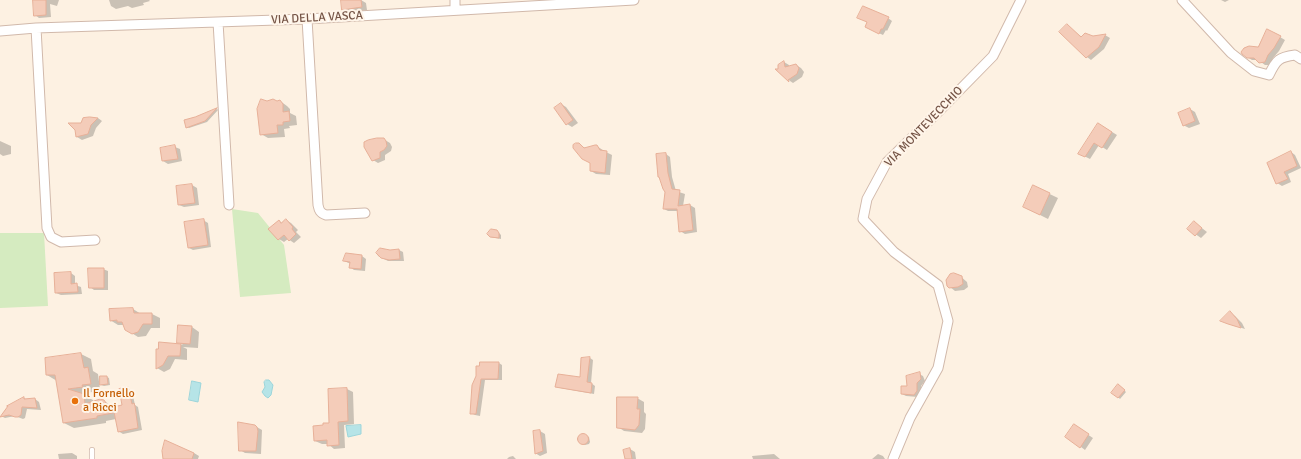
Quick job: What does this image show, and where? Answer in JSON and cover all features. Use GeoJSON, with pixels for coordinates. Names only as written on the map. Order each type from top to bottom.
{"type":"FeatureCollection","features":[{"type":"Feature","properties":{"kind":"street"},"geometry":{"type":"LineString","coordinates":[[455,0],[455,10]]}},
{"type":"Feature","properties":{"kind":"street","name":"VIA DELLA VASCA"},"geometry":{"type":"LineString","coordinates":[[0,31],[36,28],[307,19],[634,0]]}},
{"type":"Feature","properties":{"kind":"street","name":"VIA MONTEVECCHIO"},"geometry":{"type":"LineString","coordinates":[[893,459],[910,418],[938,368],[948,321],[938,285],[894,252],[863,219],[867,199],[888,162],[993,56],[1021,0]]}},
{"type":"Feature","properties":{"kind":"street"},"geometry":{"type":"LineString","coordinates":[[1182,0],[1231,53],[1254,70],[1269,75],[1274,64],[1282,57],[1295,55],[1301,60]]}},
{"type":"Feature","properties":{"kind":"street"},"geometry":{"type":"LineString","coordinates":[[307,19],[319,211],[326,215],[365,213]]}},
{"type":"Feature","properties":{"kind":"street"},"geometry":{"type":"LineString","coordinates":[[218,22],[229,205]]}},
{"type":"Feature","properties":{"kind":"street"},"geometry":{"type":"LineString","coordinates":[[36,28],[47,228],[51,237],[61,242],[95,240]]}},
{"type":"Feature","properties":{"kind":"lane"},"geometry":{"type":"LineString","coordinates":[[92,450],[92,459]]}},
{"type":"Feature","properties":{"kind":"green space"},"geometry":{"type":"Polygon","coordinates":[[[232,209],[258,213],[284,245],[291,293],[240,297],[232,209]]]}},
{"type":"Feature","properties":{"kind":"green space"},"geometry":{"type":"Polygon","coordinates":[[[0,233],[44,233],[48,306],[0,308],[0,233]]]}},
{"type":"Feature","properties":{"kind":"water"},"geometry":{"type":"Polygon","coordinates":[[[269,380],[273,385],[271,395],[268,398],[262,392],[265,387],[264,382],[269,380]]]}},
{"type":"Feature","properties":{"kind":"water"},"geometry":{"type":"Polygon","coordinates":[[[192,381],[201,383],[198,402],[189,400],[192,381]]]}},
{"type":"Feature","properties":{"kind":"water"},"geometry":{"type":"Polygon","coordinates":[[[361,425],[361,434],[348,437],[346,426],[361,425]]]}},
{"type":"Feature","properties":{"kind":"building"},"geometry":{"type":"Polygon","coordinates":[[[33,0],[46,0],[46,15],[34,16],[33,0]]]}},
{"type":"Feature","properties":{"kind":"building"},"geometry":{"type":"Polygon","coordinates":[[[341,0],[361,0],[362,7],[342,10],[341,0]]]}},
{"type":"Feature","properties":{"kind":"building"},"geometry":{"type":"Polygon","coordinates":[[[863,6],[889,17],[879,34],[865,27],[867,22],[857,18],[863,6]]]}},
{"type":"Feature","properties":{"kind":"building"},"geometry":{"type":"Polygon","coordinates":[[[1067,24],[1081,37],[1085,33],[1093,36],[1106,34],[1099,47],[1086,58],[1059,32],[1067,24]]]}},
{"type":"Feature","properties":{"kind":"building"},"geometry":{"type":"Polygon","coordinates":[[[1267,29],[1281,36],[1265,62],[1259,63],[1254,58],[1247,58],[1242,54],[1241,52],[1244,48],[1249,46],[1258,47],[1267,29]]]}},
{"type":"Feature","properties":{"kind":"building"},"geometry":{"type":"Polygon","coordinates":[[[784,61],[785,67],[796,64],[799,68],[797,74],[788,80],[789,82],[775,69],[778,69],[778,65],[784,61]]]}},
{"type":"Feature","properties":{"kind":"building"},"geometry":{"type":"Polygon","coordinates":[[[261,99],[267,101],[273,99],[277,101],[280,100],[283,104],[283,112],[289,111],[290,121],[283,122],[283,125],[277,125],[278,133],[260,135],[257,109],[261,99]]]}},
{"type":"Feature","properties":{"kind":"building"},"geometry":{"type":"Polygon","coordinates":[[[561,103],[573,120],[566,125],[554,108],[561,103]]]}},
{"type":"Feature","properties":{"kind":"building"},"geometry":{"type":"Polygon","coordinates":[[[217,108],[205,121],[186,128],[184,120],[217,108]]]}},
{"type":"Feature","properties":{"kind":"building"},"geometry":{"type":"Polygon","coordinates":[[[1190,108],[1195,121],[1183,126],[1178,113],[1190,108]]]}},
{"type":"Feature","properties":{"kind":"building"},"geometry":{"type":"Polygon","coordinates":[[[83,118],[98,118],[91,125],[88,134],[76,137],[75,130],[68,123],[81,123],[83,118]]]}},
{"type":"Feature","properties":{"kind":"building"},"geometry":{"type":"Polygon","coordinates":[[[1098,123],[1112,132],[1102,148],[1094,143],[1085,157],[1078,154],[1098,123]]]}},
{"type":"Feature","properties":{"kind":"building"},"geometry":{"type":"Polygon","coordinates":[[[377,138],[384,138],[387,146],[380,152],[380,158],[372,161],[364,147],[364,142],[377,138]]]}},
{"type":"Feature","properties":{"kind":"building"},"geometry":{"type":"Polygon","coordinates":[[[579,143],[584,148],[597,145],[600,150],[607,151],[605,173],[590,171],[590,163],[582,159],[573,148],[573,145],[579,143]]]}},
{"type":"Feature","properties":{"kind":"building"},"geometry":{"type":"Polygon","coordinates":[[[175,145],[178,159],[162,161],[160,148],[175,145]]]}},
{"type":"Feature","properties":{"kind":"building"},"geometry":{"type":"Polygon","coordinates":[[[1291,151],[1297,166],[1284,172],[1288,179],[1276,184],[1267,163],[1291,151]]]}},
{"type":"Feature","properties":{"kind":"building"},"geometry":{"type":"Polygon","coordinates":[[[666,153],[668,173],[672,189],[680,190],[678,206],[690,204],[693,230],[679,232],[677,209],[663,209],[665,192],[658,177],[656,154],[666,153]]]}},
{"type":"Feature","properties":{"kind":"building"},"geometry":{"type":"Polygon","coordinates":[[[192,184],[195,203],[178,205],[176,186],[192,184]]]}},
{"type":"Feature","properties":{"kind":"building"},"geometry":{"type":"Polygon","coordinates":[[[1033,185],[1050,193],[1040,215],[1023,207],[1033,185]]]}},
{"type":"Feature","properties":{"kind":"building"},"geometry":{"type":"Polygon","coordinates":[[[204,219],[208,245],[188,248],[184,222],[204,219]]]}},
{"type":"Feature","properties":{"kind":"building"},"geometry":{"type":"Polygon","coordinates":[[[286,219],[293,227],[292,229],[296,234],[289,241],[284,235],[278,240],[268,229],[279,220],[281,223],[286,219]]]}},
{"type":"Feature","properties":{"kind":"building"},"geometry":{"type":"Polygon","coordinates":[[[1194,221],[1202,228],[1195,236],[1187,229],[1194,221]]]}},
{"type":"Feature","properties":{"kind":"building"},"geometry":{"type":"Polygon","coordinates":[[[491,229],[497,230],[499,233],[499,238],[490,237],[487,234],[491,229]]]}},
{"type":"Feature","properties":{"kind":"building"},"geometry":{"type":"Polygon","coordinates":[[[380,248],[390,250],[399,249],[400,259],[389,260],[381,258],[376,253],[380,248]]]}},
{"type":"Feature","properties":{"kind":"building"},"geometry":{"type":"Polygon","coordinates":[[[346,253],[362,255],[361,269],[349,268],[350,262],[343,261],[346,253]]]}},
{"type":"Feature","properties":{"kind":"building"},"geometry":{"type":"Polygon","coordinates":[[[88,268],[104,268],[104,288],[89,288],[88,268]]]}},
{"type":"Feature","properties":{"kind":"building"},"geometry":{"type":"Polygon","coordinates":[[[71,272],[71,284],[77,283],[78,292],[55,293],[54,273],[71,272]]]}},
{"type":"Feature","properties":{"kind":"building"},"geometry":{"type":"Polygon","coordinates":[[[954,273],[962,276],[963,284],[958,287],[949,288],[946,280],[950,274],[954,273]]]}},
{"type":"Feature","properties":{"kind":"building"},"geometry":{"type":"Polygon","coordinates":[[[133,308],[134,313],[152,313],[152,324],[143,324],[138,332],[132,334],[125,330],[122,322],[117,322],[117,320],[110,321],[109,309],[133,308]]]}},
{"type":"Feature","properties":{"kind":"building"},"geometry":{"type":"Polygon","coordinates":[[[1230,311],[1237,319],[1241,328],[1220,321],[1230,311]]]}},
{"type":"Feature","properties":{"kind":"building"},"geometry":{"type":"Polygon","coordinates":[[[178,325],[192,326],[190,344],[177,343],[178,325]]]}},
{"type":"Feature","properties":{"kind":"building"},"geometry":{"type":"Polygon","coordinates":[[[159,342],[181,344],[180,356],[168,356],[163,365],[156,369],[156,349],[158,349],[159,342]]]}},
{"type":"Feature","properties":{"kind":"building"},"geometry":{"type":"Polygon","coordinates":[[[81,353],[84,368],[88,367],[91,384],[82,385],[83,387],[68,389],[84,394],[85,404],[100,399],[104,400],[113,413],[97,416],[97,418],[63,423],[55,375],[46,375],[45,358],[81,353]]]}},
{"type":"Feature","properties":{"kind":"building"},"geometry":{"type":"Polygon","coordinates":[[[590,357],[587,382],[592,383],[591,393],[555,387],[558,374],[580,377],[581,358],[590,357]]]}},
{"type":"Feature","properties":{"kind":"building"},"geometry":{"type":"Polygon","coordinates":[[[480,362],[499,362],[498,379],[481,379],[476,414],[470,414],[472,385],[476,376],[476,366],[479,366],[480,362]]]}},
{"type":"Feature","properties":{"kind":"building"},"geometry":{"type":"Polygon","coordinates":[[[920,372],[921,379],[917,383],[917,391],[914,395],[901,394],[901,386],[907,386],[906,376],[920,372]]]}},
{"type":"Feature","properties":{"kind":"building"},"geometry":{"type":"Polygon","coordinates":[[[100,376],[107,376],[108,384],[100,385],[100,376]]]}},
{"type":"Feature","properties":{"kind":"building"},"geometry":{"type":"Polygon","coordinates":[[[1118,384],[1125,390],[1118,398],[1111,393],[1118,384]]]}},
{"type":"Feature","properties":{"kind":"building"},"geometry":{"type":"Polygon","coordinates":[[[128,387],[132,404],[134,403],[135,406],[138,428],[118,432],[113,407],[122,405],[119,389],[128,387]]]}},
{"type":"Feature","properties":{"kind":"building"},"geometry":{"type":"Polygon","coordinates":[[[347,388],[348,421],[338,422],[339,445],[327,446],[327,440],[314,441],[313,426],[329,423],[328,389],[347,388]]]}},
{"type":"Feature","properties":{"kind":"building"},"geometry":{"type":"Polygon","coordinates":[[[24,397],[24,399],[35,398],[37,408],[22,407],[21,415],[18,417],[9,415],[0,417],[7,406],[24,397]]]}},
{"type":"Feature","properties":{"kind":"building"},"geometry":{"type":"Polygon","coordinates":[[[617,397],[638,397],[637,409],[640,409],[639,425],[635,430],[617,428],[617,397]]]}},
{"type":"Feature","properties":{"kind":"building"},"geometry":{"type":"Polygon","coordinates":[[[238,422],[255,425],[257,427],[256,451],[239,451],[238,422]]]}},
{"type":"Feature","properties":{"kind":"building"},"geometry":{"type":"Polygon","coordinates":[[[1074,424],[1089,434],[1080,448],[1065,437],[1074,424]]]}},
{"type":"Feature","properties":{"kind":"building"},"geometry":{"type":"Polygon","coordinates":[[[540,430],[543,451],[535,454],[533,431],[540,430]]]}},
{"type":"Feature","properties":{"kind":"building"},"geometry":{"type":"Polygon","coordinates":[[[581,434],[585,434],[587,435],[587,443],[581,444],[578,441],[578,437],[581,434]]]}},
{"type":"Feature","properties":{"kind":"building"},"geometry":{"type":"Polygon","coordinates":[[[165,440],[194,453],[192,459],[163,459],[162,451],[165,440]]]}},
{"type":"Feature","properties":{"kind":"building"},"geometry":{"type":"Polygon","coordinates":[[[630,448],[632,459],[625,459],[623,450],[630,448]]]}},
{"type":"Feature","properties":{"kind":"place","name":"Il Fornello a Ricci"},"geometry":{"type":"Point","coordinates":[75,401]}}]}
